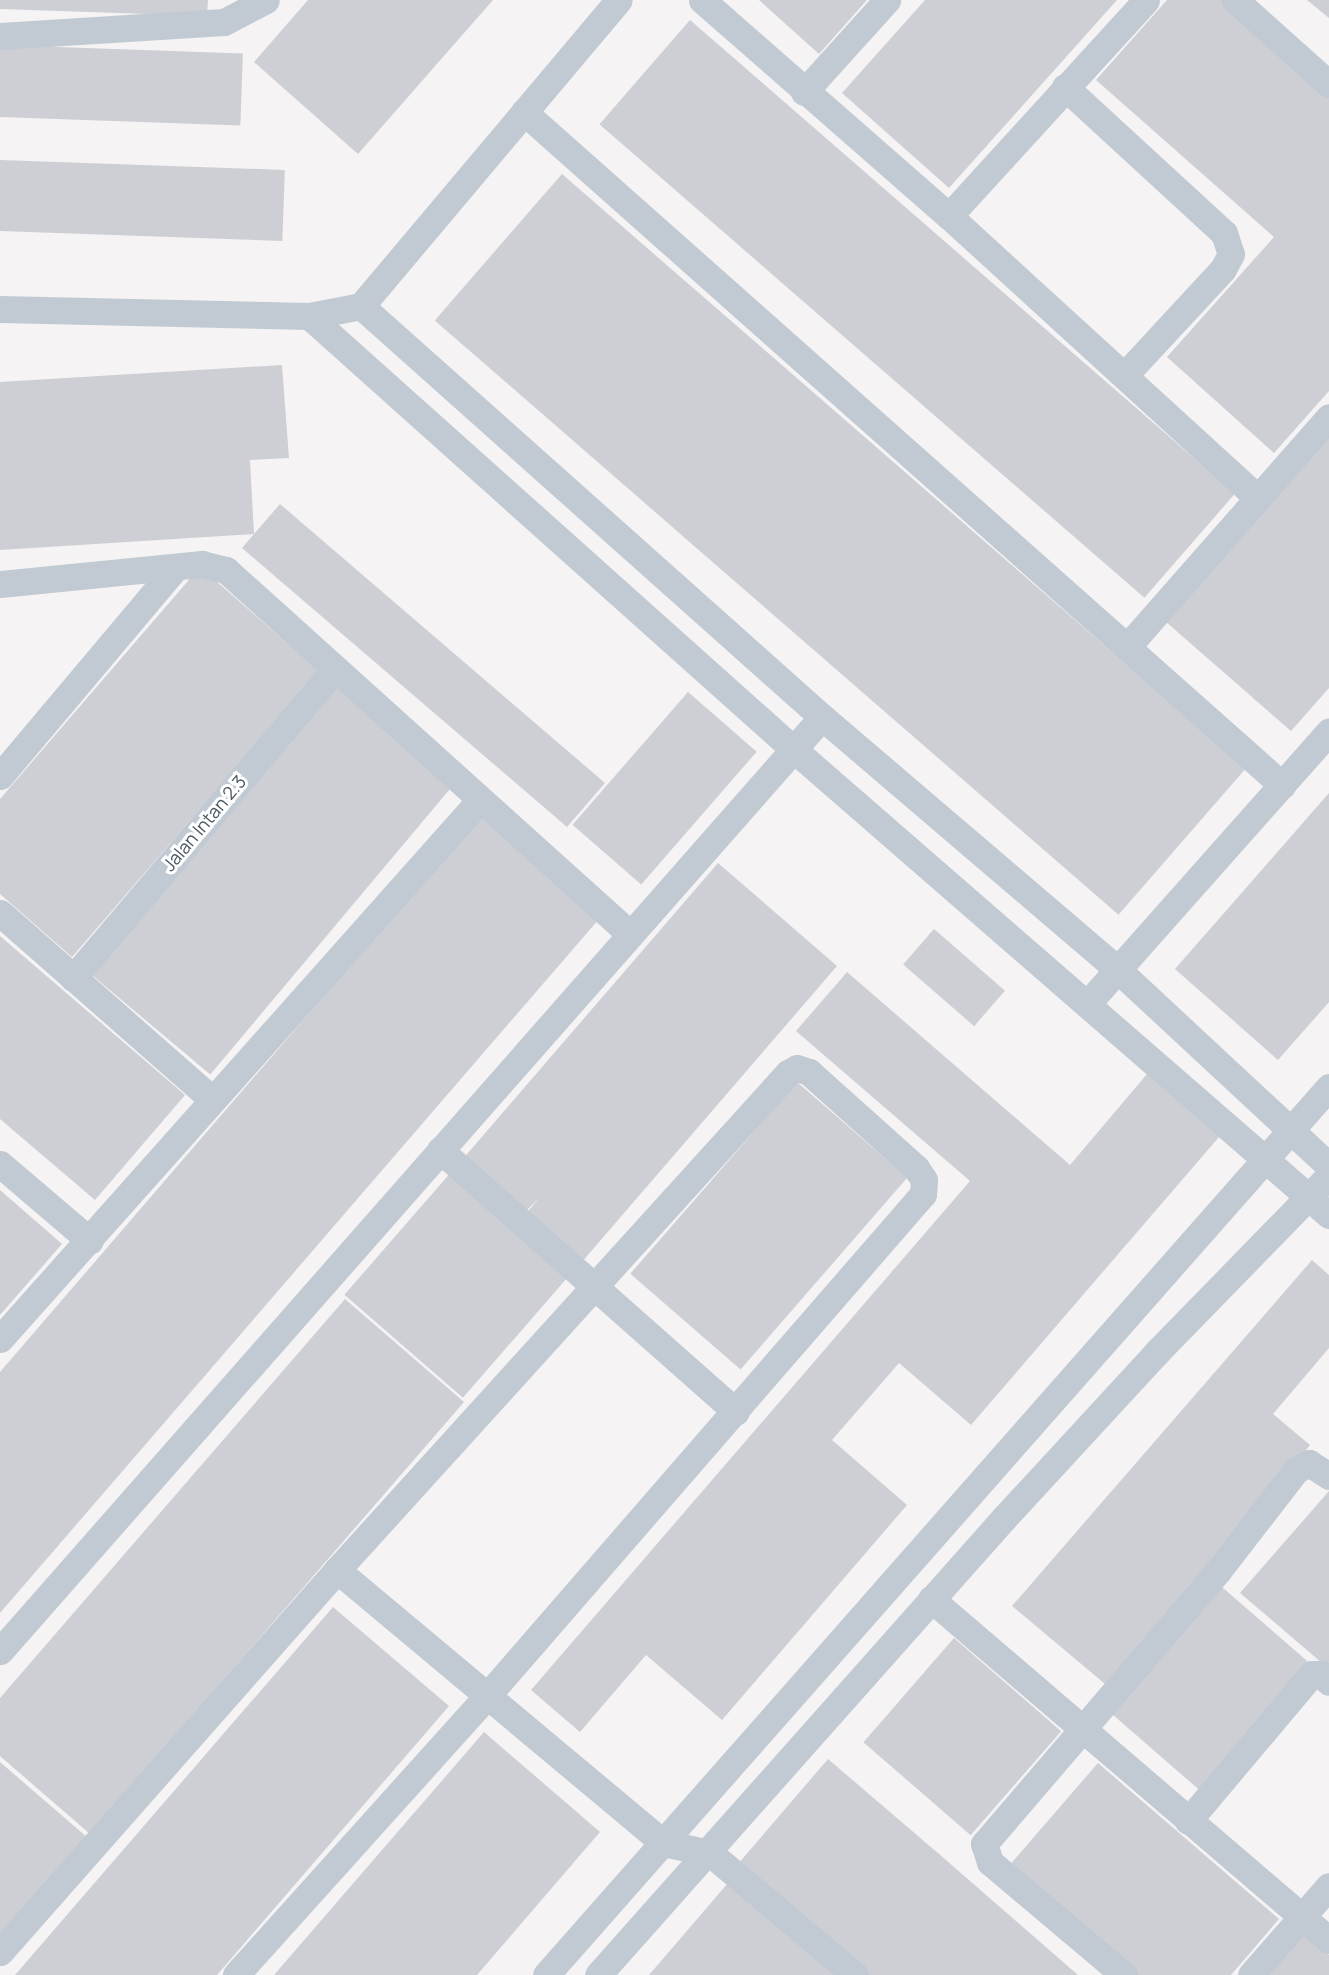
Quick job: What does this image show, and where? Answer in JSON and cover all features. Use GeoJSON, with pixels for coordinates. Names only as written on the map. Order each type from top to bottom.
{"type":"FeatureCollection","features":[{"type":"Feature","properties":{"kind":"street"},"geometry":{"type":"LineString","coordinates":[[0,36],[224,22],[266,0]]}},
{"type":"Feature","properties":{"kind":"street"},"geometry":{"type":"LineString","coordinates":[[0,309],[309,316],[361,306],[618,0]]}},
{"type":"Feature","properties":{"kind":"street"},"geometry":{"type":"LineString","coordinates":[[702,0],[804,92],[949,216],[1257,497]]}},
{"type":"Feature","properties":{"kind":"street"},"geometry":{"type":"LineString","coordinates":[[804,92],[887,0]]}},
{"type":"Feature","properties":{"kind":"street"},"geometry":{"type":"LineString","coordinates":[[949,216],[1146,0]]}},
{"type":"Feature","properties":{"kind":"street"},"geometry":{"type":"LineString","coordinates":[[1234,0],[1329,84]]}},
{"type":"Feature","properties":{"kind":"street"},"geometry":{"type":"LineString","coordinates":[[1065,87],[1224,233],[1231,254],[1223,269],[1125,375]]}},
{"type":"Feature","properties":{"kind":"street"},"geometry":{"type":"LineString","coordinates":[[524,112],[1282,785]]}},
{"type":"Feature","properties":{"kind":"street"},"geometry":{"type":"LineString","coordinates":[[361,306],[822,717],[1117,969],[1329,1166]]}},
{"type":"Feature","properties":{"kind":"street"},"geometry":{"type":"LineString","coordinates":[[309,316],[792,747],[1266,1157],[1329,1215]]}},
{"type":"Feature","properties":{"kind":"street"},"geometry":{"type":"LineString","coordinates":[[1127,647],[1329,417]]}},
{"type":"Feature","properties":{"kind":"street"},"geometry":{"type":"LineString","coordinates":[[0,584],[202,564],[226,570],[630,934]]}},
{"type":"Feature","properties":{"kind":"street"},"geometry":{"type":"LineString","coordinates":[[0,776],[176,567]]}},
{"type":"Feature","properties":{"kind":"street","name":"Jalan Intan 2.3"},"geometry":{"type":"LineString","coordinates":[[73,978],[335,669]]}},
{"type":"Feature","properties":{"kind":"street"},"geometry":{"type":"LineString","coordinates":[[0,1652],[792,747],[822,717]]}},
{"type":"Feature","properties":{"kind":"street"},"geometry":{"type":"LineString","coordinates":[[1088,1003],[1329,732]]}},
{"type":"Feature","properties":{"kind":"street"},"geometry":{"type":"LineString","coordinates":[[0,1339],[90,1241],[212,1100],[480,800]]}},
{"type":"Feature","properties":{"kind":"street"},"geometry":{"type":"LineString","coordinates":[[0,913],[212,1100]]}},
{"type":"Feature","properties":{"kind":"street"},"geometry":{"type":"LineString","coordinates":[[0,1952],[337,1570],[788,1073],[797,1068],[810,1072],[916,1168],[924,1179],[922,1194],[736,1412],[487,1696],[236,1975]]}},
{"type":"Feature","properties":{"kind":"street"},"geometry":{"type":"LineString","coordinates":[[546,1975],[1329,1088]]}},
{"type":"Feature","properties":{"kind":"street"},"geometry":{"type":"LineString","coordinates":[[440,1150],[736,1412]]}},
{"type":"Feature","properties":{"kind":"street"},"geometry":{"type":"LineString","coordinates":[[0,1164],[90,1241]]}},
{"type":"Feature","properties":{"kind":"street"},"geometry":{"type":"LineString","coordinates":[[598,1975],[710,1853],[931,1599],[1157,1352],[1329,1176]]}},
{"type":"Feature","properties":{"kind":"street"},"geometry":{"type":"LineString","coordinates":[[1124,1975],[984,1853],[984,1844],[1218,1571],[1296,1470],[1309,1463],[1329,1476]]}},
{"type":"Feature","properties":{"kind":"street"},"geometry":{"type":"LineString","coordinates":[[337,1570],[663,1843],[710,1853],[855,1975]]}},
{"type":"Feature","properties":{"kind":"street"},"geometry":{"type":"LineString","coordinates":[[931,1599],[1329,1940]]}},
{"type":"Feature","properties":{"kind":"street"},"geometry":{"type":"LineString","coordinates":[[1188,1821],[1324,1670]]}},
{"type":"Feature","properties":{"kind":"street"},"geometry":{"type":"LineString","coordinates":[[1251,1975],[1329,1886]]}},
{"type":"Feature","properties":{"kind":"building"},"geometry":{"type":"Polygon","coordinates":[[[0,0],[208,0],[207,16],[0,9],[0,0]]]}},
{"type":"Feature","properties":{"kind":"building"},"geometry":{"type":"Polygon","coordinates":[[[308,0],[493,0],[358,154],[254,62],[308,0]]]}},
{"type":"Feature","properties":{"kind":"building"},"geometry":{"type":"Polygon","coordinates":[[[759,0],[867,0],[819,54],[759,0]]]}},
{"type":"Feature","properties":{"kind":"building"},"geometry":{"type":"Polygon","coordinates":[[[925,0],[1117,0],[949,188],[842,93],[925,0]]]}},
{"type":"Feature","properties":{"kind":"building"},"geometry":{"type":"Polygon","coordinates":[[[1167,0],[1225,0],[1329,93],[1329,391],[1274,453],[1167,357],[1274,237],[1096,80],[1167,0]]]}},
{"type":"Feature","properties":{"kind":"building"},"geometry":{"type":"Polygon","coordinates":[[[1307,0],[1329,0],[1329,18],[1307,0]]]}},
{"type":"Feature","properties":{"kind":"building"},"geometry":{"type":"Polygon","coordinates":[[[690,20],[1235,494],[1144,598],[599,124],[690,20]]]}},
{"type":"Feature","properties":{"kind":"building"},"geometry":{"type":"Polygon","coordinates":[[[0,45],[243,53],[240,125],[0,117],[0,45]]]}},
{"type":"Feature","properties":{"kind":"building"},"geometry":{"type":"Polygon","coordinates":[[[0,160],[285,170],[282,241],[0,231],[0,160]]]}},
{"type":"Feature","properties":{"kind":"building"},"geometry":{"type":"Polygon","coordinates":[[[562,174],[1246,768],[1118,915],[435,320],[562,174]]]}},
{"type":"Feature","properties":{"kind":"building"},"geometry":{"type":"Polygon","coordinates":[[[282,365],[289,458],[250,460],[254,534],[0,550],[0,382],[282,365]]]}},
{"type":"Feature","properties":{"kind":"building"},"geometry":{"type":"Polygon","coordinates":[[[1329,434],[1329,688],[1291,731],[1165,621],[1329,434]]]}},
{"type":"Feature","properties":{"kind":"building"},"geometry":{"type":"Polygon","coordinates":[[[280,504],[605,783],[567,827],[242,548],[280,504]]]}},
{"type":"Feature","properties":{"kind":"building"},"geometry":{"type":"Polygon","coordinates":[[[200,567],[319,671],[72,957],[0,894],[0,799],[200,567]]]}},
{"type":"Feature","properties":{"kind":"building"},"geometry":{"type":"Polygon","coordinates":[[[333,684],[453,785],[210,1074],[90,974],[333,684]]]}},
{"type":"Feature","properties":{"kind":"building"},"geometry":{"type":"Polygon","coordinates":[[[688,692],[757,752],[641,885],[573,825],[688,692]]]}},
{"type":"Feature","properties":{"kind":"building"},"geometry":{"type":"Polygon","coordinates":[[[1329,793],[1329,1002],[1278,1060],[1175,969],[1329,793]]]}},
{"type":"Feature","properties":{"kind":"building"},"geometry":{"type":"Polygon","coordinates":[[[479,816],[599,919],[0,1613],[0,1372],[479,816]]]}},
{"type":"Feature","properties":{"kind":"building"},"geometry":{"type":"Polygon","coordinates":[[[718,863],[837,966],[581,1263],[524,1216],[539,1198],[522,1215],[461,1161],[718,863]]]}},
{"type":"Feature","properties":{"kind":"building"},"geometry":{"type":"Polygon","coordinates":[[[934,929],[1005,991],[974,1026],[903,964],[934,929]]]}},
{"type":"Feature","properties":{"kind":"building"},"geometry":{"type":"Polygon","coordinates":[[[0,936],[185,1095],[95,1200],[0,1119],[0,936]]]}},
{"type":"Feature","properties":{"kind":"building"},"geometry":{"type":"Polygon","coordinates":[[[847,972],[1070,1165],[1147,1074],[1219,1137],[971,1425],[899,1363],[832,1440],[907,1505],[722,1720],[646,1655],[580,1732],[531,1690],[970,1181],[796,1031],[847,972]]]}},
{"type":"Feature","properties":{"kind":"building"},"geometry":{"type":"Polygon","coordinates":[[[797,1082],[907,1178],[741,1369],[630,1274],[797,1082]]]}},
{"type":"Feature","properties":{"kind":"building"},"geometry":{"type":"Polygon","coordinates":[[[452,1171],[570,1274],[463,1398],[344,1295],[452,1171]]]}},
{"type":"Feature","properties":{"kind":"building"},"geometry":{"type":"Polygon","coordinates":[[[0,1190],[62,1244],[0,1315],[0,1190]]]}},
{"type":"Feature","properties":{"kind":"building"},"geometry":{"type":"Polygon","coordinates":[[[1312,1260],[1329,1275],[1329,1348],[1273,1414],[1310,1445],[1111,1689],[1012,1606],[1312,1260]]]}},
{"type":"Feature","properties":{"kind":"building"},"geometry":{"type":"Polygon","coordinates":[[[345,1299],[464,1402],[90,1834],[0,1756],[0,1698],[345,1299]]]}},
{"type":"Feature","properties":{"kind":"building"},"geometry":{"type":"Polygon","coordinates":[[[1329,1491],[1329,1669],[1240,1593],[1329,1491]]]}},
{"type":"Feature","properties":{"kind":"building"},"geometry":{"type":"Polygon","coordinates":[[[1215,1581],[1315,1668],[1205,1795],[1105,1708],[1215,1581]]]}},
{"type":"Feature","properties":{"kind":"building"},"geometry":{"type":"Polygon","coordinates":[[[333,1607],[449,1706],[217,1975],[15,1975],[333,1607]]]}},
{"type":"Feature","properties":{"kind":"building"},"geometry":{"type":"Polygon","coordinates":[[[954,1638],[1061,1731],[971,1835],[863,1742],[954,1638]]]}},
{"type":"Feature","properties":{"kind":"building"},"geometry":{"type":"Polygon","coordinates":[[[484,1732],[600,1832],[477,1975],[274,1975],[484,1732]]]}},
{"type":"Feature","properties":{"kind":"building"},"geometry":{"type":"Polygon","coordinates":[[[828,1759],[1078,1975],[867,1975],[738,1864],[828,1759]]]}},
{"type":"Feature","properties":{"kind":"building"},"geometry":{"type":"Polygon","coordinates":[[[0,1762],[88,1838],[0,1940],[0,1762]]]}},
{"type":"Feature","properties":{"kind":"building"},"geometry":{"type":"Polygon","coordinates":[[[1098,1763],[1279,1919],[1231,1975],[1132,1975],[1008,1867],[1098,1763]]]}},
{"type":"Feature","properties":{"kind":"building"},"geometry":{"type":"Polygon","coordinates":[[[734,1876],[849,1975],[649,1975],[734,1876]]]}},
{"type":"Feature","properties":{"kind":"building"},"geometry":{"type":"Polygon","coordinates":[[[1303,1933],[1329,1955],[1329,1975],[1267,1975],[1303,1933]]]}}]}
